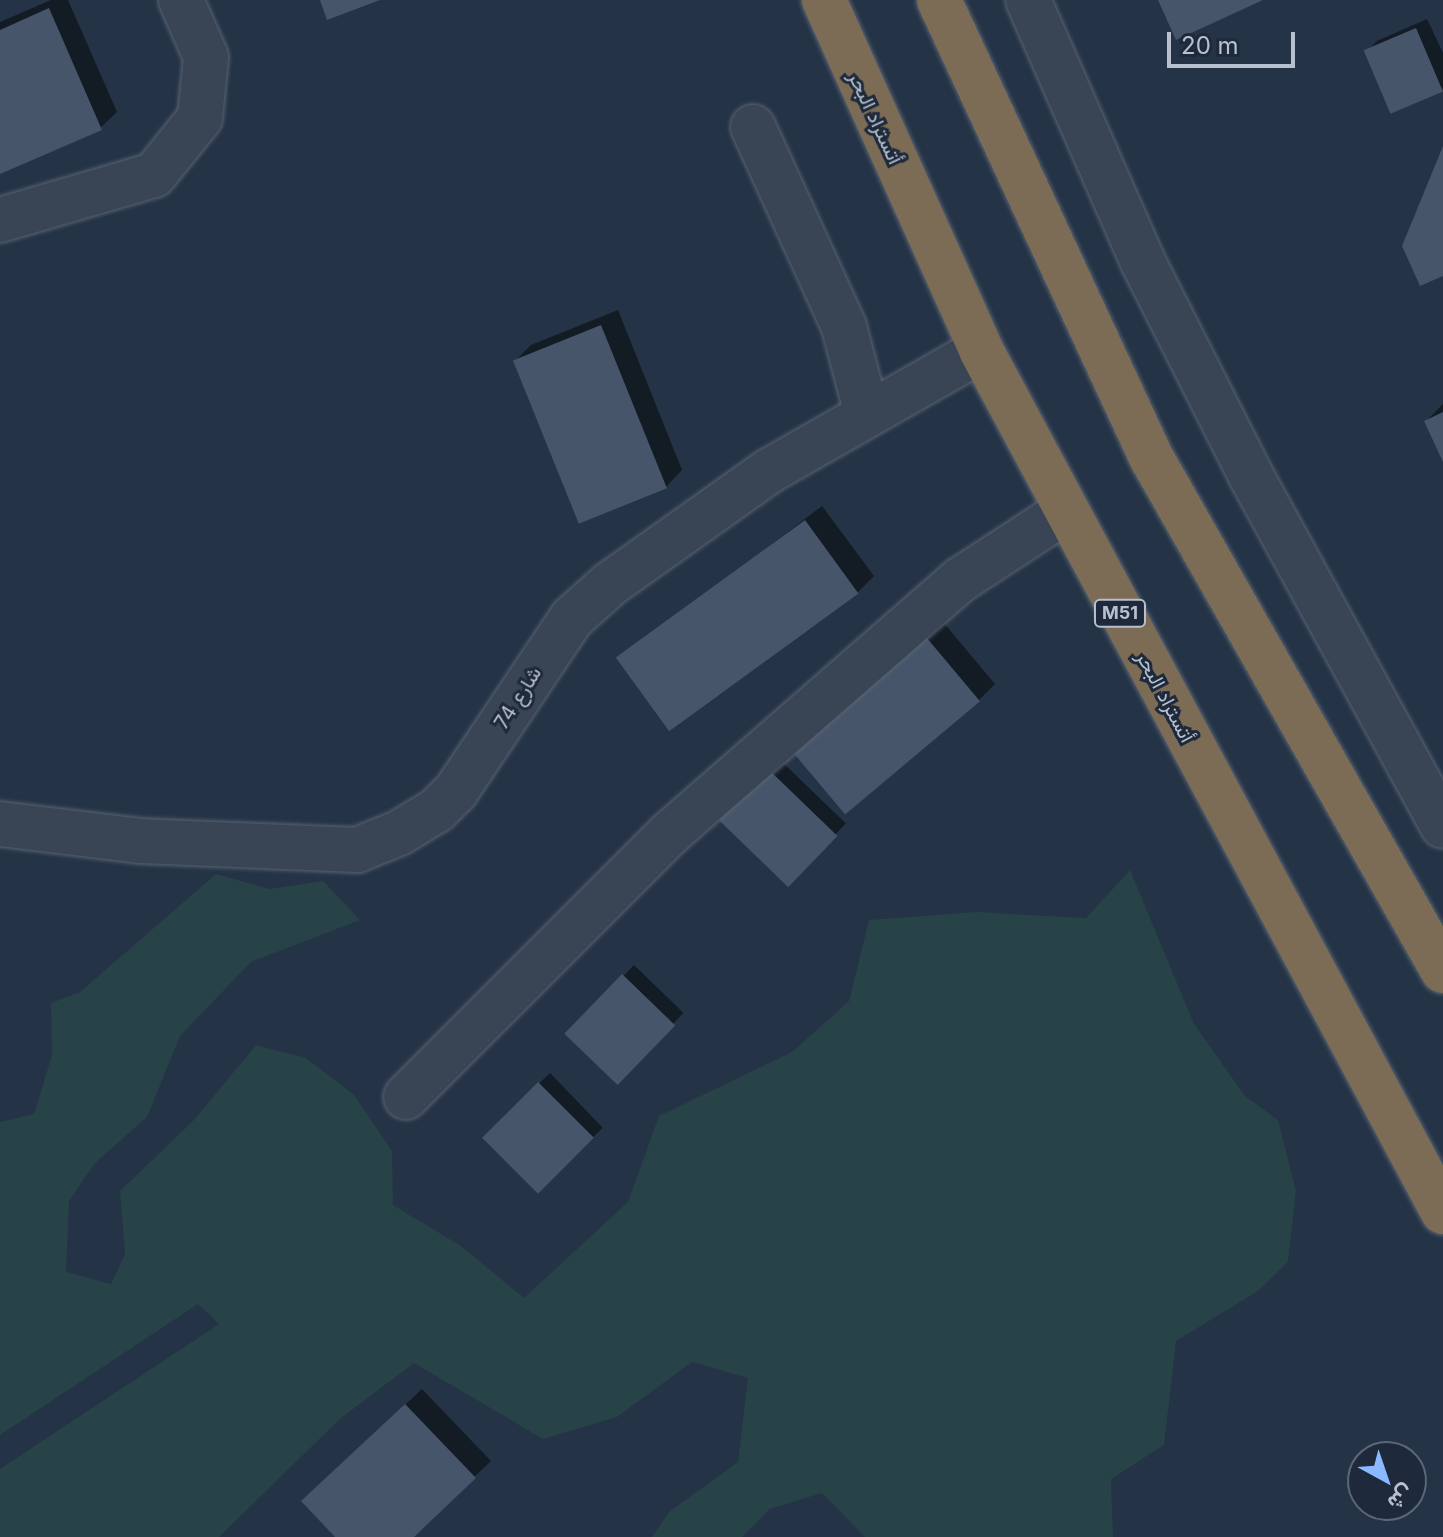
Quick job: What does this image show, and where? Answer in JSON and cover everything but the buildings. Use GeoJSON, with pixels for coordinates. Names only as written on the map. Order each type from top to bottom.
{"type":"FeatureCollection","features":[{"type":"Feature","properties":{"kind":"highway","name":"أتستراد البحر"},"geometry":{"type":"LineString","coordinates":[[824,0],[981,350],[1443,1212]]}},
{"type":"Feature","properties":{"kind":"highway"},"geometry":{"type":"LineString","coordinates":[[939,0],[1151,457],[1443,971]]}},
{"type":"Feature","properties":{"kind":"street"},"geometry":{"type":"LineString","coordinates":[[0,220],[154,175],[200,118],[206,57],[181,0]]}},
{"type":"Feature","properties":{"kind":"street"},"geometry":{"type":"LineString","coordinates":[[1028,0],[1142,260],[1250,474],[1443,826]]}},
{"type":"Feature","properties":{"kind":"street"},"geometry":{"type":"LineString","coordinates":[[753,127],[844,327],[867,414]]}},
{"type":"Feature","properties":{"kind":"street","name":"شارع 74"},"geometry":{"type":"LineString","coordinates":[[0,824],[140,841],[357,850],[399,833],[437,810],[456,791],[581,610],[769,471],[981,350]]}},
{"type":"Feature","properties":{"kind":"street"},"geometry":{"type":"LineString","coordinates":[[406,1097],[670,833],[960,580],[1066,511]]}},
{"type":"Feature","properties":{"kind":"green space"},"geometry":{"type":"Polygon","coordinates":[[[1130,870],[1194,1024],[1245,1096],[1278,1120],[1296,1191],[1288,1262],[1258,1291],[1176,1341],[1164,1445],[1111,1479],[1113,1537],[865,1537],[822,1493],[770,1509],[742,1537],[652,1537],[669,1512],[738,1462],[748,1378],[692,1362],[617,1417],[543,1439],[414,1363],[341,1418],[219,1537],[0,1537],[0,1469],[219,1324],[198,1304],[0,1435],[0,1122],[34,1114],[52,1055],[51,1003],[80,992],[216,874],[269,889],[323,881],[360,920],[251,962],[180,1036],[147,1117],[95,1163],[69,1201],[66,1272],[111,1284],[125,1254],[120,1191],[195,1119],[256,1045],[306,1058],[354,1095],[392,1151],[393,1205],[461,1246],[524,1298],[628,1202],[659,1116],[792,1052],[849,1001],[869,920],[977,912],[1086,918],[1130,870]]]}}]}
